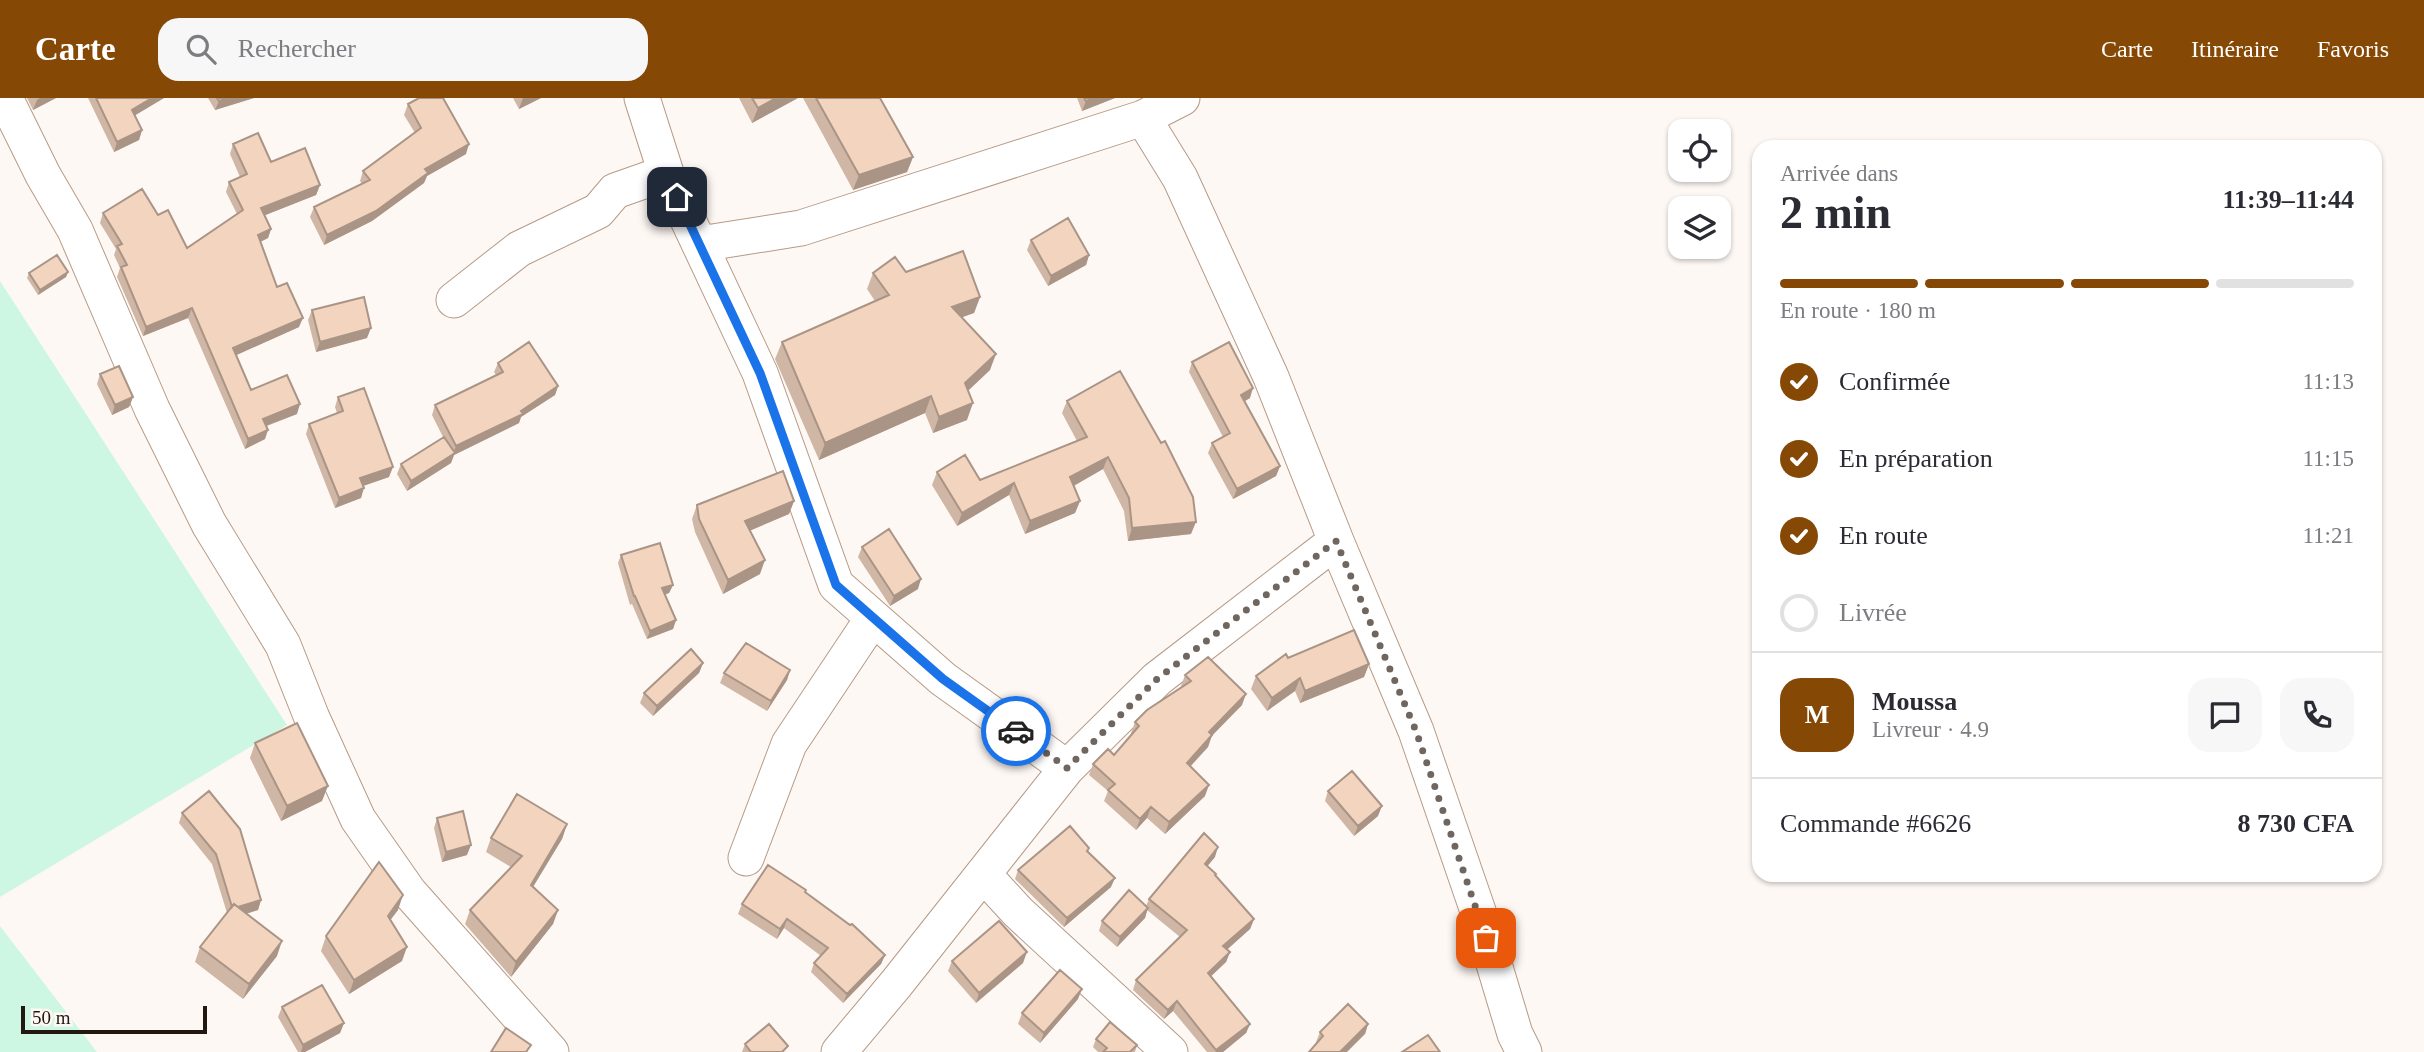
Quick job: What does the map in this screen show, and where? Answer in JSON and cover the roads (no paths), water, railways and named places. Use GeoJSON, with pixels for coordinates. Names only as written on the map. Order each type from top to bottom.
{"type":"FeatureCollection","features":[{"type":"Feature","properties":{"kind":"street"},"geometry":{"type":"LineString","coordinates":[[5,98],[43,175],[75,230],[152,409],[209,524],[283,645],[312,719],[358,819],[409,892],[551,1052]]}},
{"type":"Feature","properties":{"kind":"street"},"geometry":{"type":"LineString","coordinates":[[642,98],[666,173],[760,373],[836,585],[943,679],[1067,768]]}},
{"type":"Feature","properties":{"kind":"street"},"geometry":{"type":"LineString","coordinates":[[700,244],[801,228],[1143,118],[1182,98]]}},
{"type":"Feature","properties":{"kind":"street"},"geometry":{"type":"LineString","coordinates":[[1143,118],[1180,178],[1254,340],[1416,731],[1479,914],[1515,1034],[1524,1052]]}},
{"type":"Feature","properties":{"kind":"street"},"geometry":{"type":"LineString","coordinates":[[454,300],[519,249],[598,211],[615,191],[666,173]]}},
{"type":"Feature","properties":{"kind":"street"},"geometry":{"type":"LineString","coordinates":[[839,1052],[1067,768],[1157,679],[1336,541]]}},
{"type":"Feature","properties":{"kind":"street"},"geometry":{"type":"LineString","coordinates":[[746,858],[789,744],[873,618]]}},
{"type":"Feature","properties":{"kind":"street"},"geometry":{"type":"LineString","coordinates":[[984,874],[1018,912],[1170,1052]]}}]}
